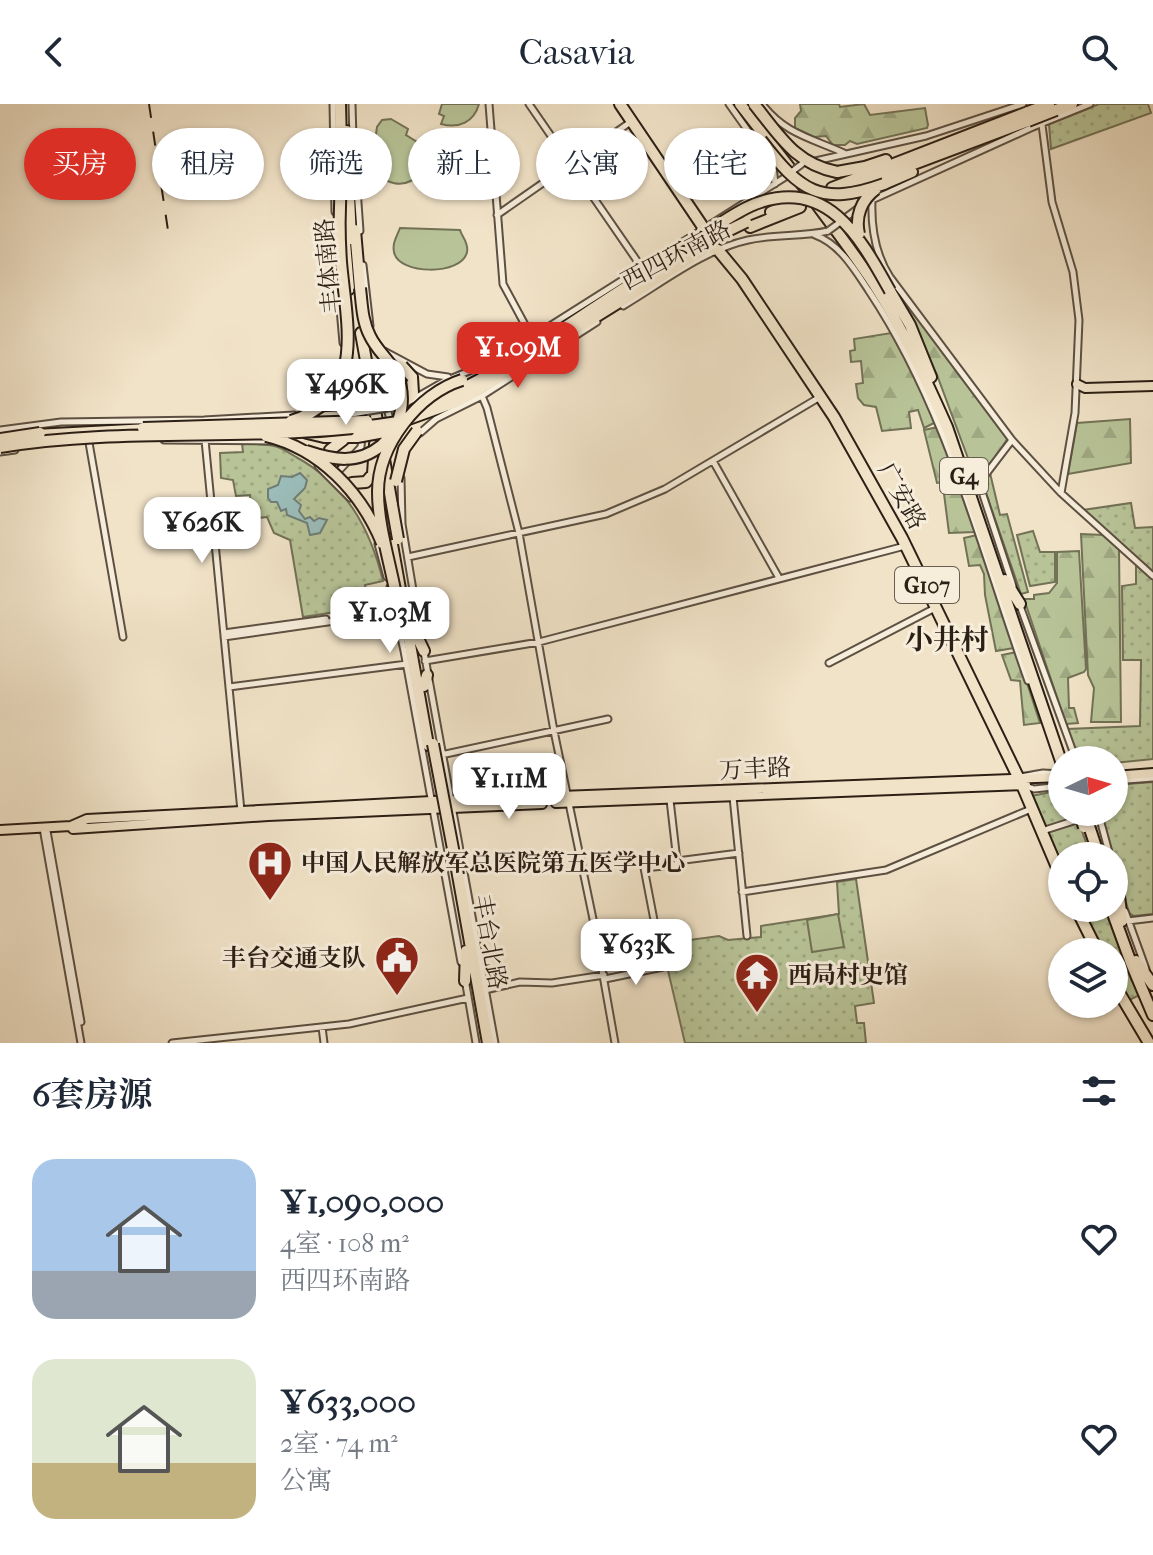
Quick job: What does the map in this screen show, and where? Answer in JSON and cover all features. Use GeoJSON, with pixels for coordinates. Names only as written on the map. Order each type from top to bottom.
{"type":"FeatureCollection","features":[{"type":"Feature","properties":{"kind":"highway"},"geometry":{"type":"LineString","coordinates":[[346,104],[347,128]]}},
{"type":"Feature","properties":{"kind":"highway","name":"丰体南路"},"geometry":{"type":"LineString","coordinates":[[343,128],[346,104]]}},
{"type":"Feature","properties":{"kind":"highway","name":"G107"},"geometry":{"type":"LineString","coordinates":[[620,104],[703,227],[703,233],[713,249],[718,250]]}},
{"type":"Feature","properties":{"kind":"highway"},"geometry":{"type":"LineString","coordinates":[[732,104],[793,179],[819,192],[849,194],[884,184],[967,149],[1000,127],[1029,114],[1072,104]]}},
{"type":"Feature","properties":{"kind":"highway","name":"G4"},"geometry":{"type":"LineString","coordinates":[[740,104],[844,242],[899,326],[947,427],[1054,734]]}},
{"type":"Feature","properties":{"kind":"highway","name":"G4"},"geometry":{"type":"LineString","coordinates":[[748,104],[878,280],[940,397],[1005,580],[1057,746]]}},
{"type":"Feature","properties":{"kind":"highway"},"geometry":{"type":"LineString","coordinates":[[754,104],[790,149],[806,162],[837,172],[865,167],[934,142],[1000,127]]}},
{"type":"Feature","properties":{"kind":"highway"},"geometry":{"type":"LineString","coordinates":[[334,121],[336,128]]}},
{"type":"Feature","properties":{"kind":"highway","name":"西四环南路"},"geometry":{"type":"LineString","coordinates":[[68,434],[252,436],[345,430],[398,416],[474,384],[548,332],[566,325],[663,263],[700,245],[1000,127]]}},
{"type":"Feature","properties":{"kind":"highway"},"geometry":{"type":"LineString","coordinates":[[884,184],[862,204],[857,229],[910,325],[940,397]]}},
{"type":"Feature","properties":{"kind":"highway"},"geometry":{"type":"LineString","coordinates":[[700,245],[755,204],[790,198],[816,203],[830,210],[851,227],[862,241]]}},
{"type":"Feature","properties":{"kind":"highway"},"geometry":{"type":"LineString","coordinates":[[278,424],[303,417],[323,405],[340,382],[347,363],[349,340],[340,242],[341,200]]}},
{"type":"Feature","properties":{"kind":"highway","name":"丰体南路"},"geometry":{"type":"LineString","coordinates":[[345,200],[374,423]]}},
{"type":"Feature","properties":{"kind":"highway"},"geometry":{"type":"LineString","coordinates":[[252,436],[276,438],[334,459],[363,456],[385,442],[399,417],[402,395],[399,383],[369,334],[355,288],[352,200]]}},
{"type":"Feature","properties":{"kind":"highway","name":"西四环南路"},"geometry":{"type":"LineString","coordinates":[[0,449],[68,434],[344,423],[436,410],[478,390],[598,315],[700,245]]}},
{"type":"Feature","properties":{"kind":"highway","name":"广安路"},"geometry":{"type":"LineString","coordinates":[[718,250],[742,279],[821,397],[906,546],[1021,782],[1048,848]]}},
{"type":"Feature","properties":{"kind":"highway"},"geometry":{"type":"LineString","coordinates":[[862,280],[899,326]]}},
{"type":"Feature","properties":{"kind":"highway"},"geometry":{"type":"LineString","coordinates":[[582,314],[607,290]]}},
{"type":"Feature","properties":{"kind":"highway"},"geometry":{"type":"LineString","coordinates":[[598,315],[621,307]]}},
{"type":"Feature","properties":{"kind":"highway"},"geometry":{"type":"LineString","coordinates":[[395,590],[379,503],[382,466],[403,426],[419,404],[440,388],[486,369],[548,332]]}},
{"type":"Feature","properties":{"kind":"highway"},"geometry":{"type":"LineString","coordinates":[[363,334],[374,405]]}},
{"type":"Feature","properties":{"kind":"highway","name":"丰体南路"},"geometry":{"type":"LineString","coordinates":[[363,334],[374,423]]}},
{"type":"Feature","properties":{"kind":"highway"},"geometry":{"type":"LineString","coordinates":[[522,371],[532,356]]}},
{"type":"Feature","properties":{"kind":"highway"},"geometry":{"type":"LineString","coordinates":[[373,383],[385,367],[408,369],[413,393],[398,416]]}},
{"type":"Feature","properties":{"kind":"highway"},"geometry":{"type":"LineString","coordinates":[[391,505],[400,460],[417,431],[436,410]]}},
{"type":"Feature","properties":{"kind":"highway"},"geometry":{"type":"LineString","coordinates":[[374,423],[375,444],[373,474],[366,482],[352,483],[332,472],[329,455],[333,445],[353,437],[398,416],[427,419]]}},
{"type":"Feature","properties":{"kind":"highway"},"geometry":{"type":"LineString","coordinates":[[374,423],[391,505]]}},
{"type":"Feature","properties":{"kind":"highway"},"geometry":{"type":"LineString","coordinates":[[305,432],[324,437],[353,437]]}},
{"type":"Feature","properties":{"kind":"highway"},"geometry":{"type":"LineString","coordinates":[[375,444],[391,505]]}},
{"type":"Feature","properties":{"kind":"highway"},"geometry":{"type":"LineString","coordinates":[[306,451],[347,486],[367,513],[381,541],[411,634],[424,656]]}},
{"type":"Feature","properties":{"kind":"highway","name":"丰台北路"},"geometry":{"type":"LineString","coordinates":[[391,505],[411,634],[488,1043]]}},
{"type":"Feature","properties":{"kind":"highway"},"geometry":{"type":"LineString","coordinates":[[1005,580],[1020,604]]}},
{"type":"Feature","properties":{"kind":"highway"},"geometry":{"type":"LineString","coordinates":[[1017,630],[1019,656]]}},
{"type":"Feature","properties":{"kind":"highway"},"geometry":{"type":"LineString","coordinates":[[418,726],[422,680]]}},
{"type":"Feature","properties":{"kind":"highway","name":"丰台北路"},"geometry":{"type":"LineString","coordinates":[[456,875],[479,1043]]}},
{"type":"Feature","properties":{"kind":"highway"},"geometry":{"type":"LineString","coordinates":[[1116,922],[1153,1015]]}},
{"type":"Feature","properties":{"kind":"highway"},"geometry":{"type":"LineString","coordinates":[[1125,922],[1136,961],[1153,1001]]}},
{"type":"Feature","properties":{"kind":"highway"},"geometry":{"type":"LineString","coordinates":[[475,973],[476,941]]}},
{"type":"Feature","properties":{"kind":"highway"},"geometry":{"type":"LineString","coordinates":[[465,981],[466,951]]}},
{"type":"Feature","properties":{"kind":"highway"},"geometry":{"type":"LineString","coordinates":[[1136,961],[1153,985]]}},
{"type":"Feature","properties":{"kind":"highway"},"geometry":{"type":"LineString","coordinates":[[1128,1008],[1149,1043]]}},
{"type":"Feature","properties":{"kind":"main road"},"geometry":{"type":"LineString","coordinates":[[1077,384],[1153,384]]}},
{"type":"Feature","properties":{"kind":"main road","name":"西四环南路"},"geometry":{"type":"LineString","coordinates":[[0,439],[295,423],[345,415]]}},
{"type":"Feature","properties":{"kind":"main road"},"geometry":{"type":"LineString","coordinates":[[252,436],[278,424]]}},
{"type":"Feature","properties":{"kind":"main road","name":"西四环南路"},"geometry":{"type":"LineString","coordinates":[[88,432],[278,424],[305,432]]}},
{"type":"Feature","properties":{"kind":"main road"},"geometry":{"type":"LineString","coordinates":[[1128,776],[1153,773]]}},
{"type":"Feature","properties":{"kind":"main road","name":"万丰路"},"geometry":{"type":"LineString","coordinates":[[568,800],[670,800],[870,792],[1021,782],[1048,775]]}},
{"type":"Feature","properties":{"kind":"main road","name":"万丰路"},"geometry":{"type":"LineString","coordinates":[[433,804],[848,785],[1003,783]]}},
{"type":"Feature","properties":{"kind":"main road"},"geometry":{"type":"LineString","coordinates":[[870,792],[871,786],[896,784]]}},
{"type":"Feature","properties":{"kind":"main road"},"geometry":{"type":"LineString","coordinates":[[821,794],[848,791],[848,785]]}},
{"type":"Feature","properties":{"kind":"main road"},"geometry":{"type":"LineString","coordinates":[[0,832],[241,811],[433,804]]}},
{"type":"Feature","properties":{"kind":"main road"},"geometry":{"type":"LineString","coordinates":[[87,824],[433,804]]}},
{"type":"Feature","properties":{"kind":"street","name":"丰体南路"},"geometry":{"type":"LineString","coordinates":[[333,104],[334,128]]}},
{"type":"Feature","properties":{"kind":"street","name":"丰体南路"},"geometry":{"type":"LineString","coordinates":[[346,104],[348,128]]}},
{"type":"Feature","properties":{"kind":"street"},"geometry":{"type":"LineString","coordinates":[[489,104],[504,289],[531,336]]}},
{"type":"Feature","properties":{"kind":"street"},"geometry":{"type":"LineString","coordinates":[[529,104],[545,128]]}},
{"type":"Feature","properties":{"kind":"street"},"geometry":{"type":"LineString","coordinates":[[732,104],[748,128]]}},
{"type":"Feature","properties":{"kind":"street"},"geometry":{"type":"LineString","coordinates":[[762,104],[774,120],[789,130],[845,154],[1029,114],[1043,123]]}},
{"type":"Feature","properties":{"kind":"street"},"geometry":{"type":"LineString","coordinates":[[1049,107],[1090,104]]}},
{"type":"Feature","properties":{"kind":"street"},"geometry":{"type":"LineString","coordinates":[[1049,107],[1043,123],[1052,202],[1076,293],[1080,341],[1071,443],[1061,493]]}},
{"type":"Feature","properties":{"kind":"street"},"geometry":{"type":"LineString","coordinates":[[1043,123],[1049,107]]}},
{"type":"Feature","properties":{"kind":"street"},"geometry":{"type":"LineString","coordinates":[[1029,114],[872,200],[871,217],[876,246],[884,268],[1012,440],[1061,493],[1153,576]]}},
{"type":"Feature","properties":{"kind":"street"},"geometry":{"type":"LineString","coordinates":[[622,128],[632,121]]}},
{"type":"Feature","properties":{"kind":"street","name":"西四环南路"},"geometry":{"type":"LineString","coordinates":[[776,184],[802,164],[845,154]]}},
{"type":"Feature","properties":{"kind":"street"},"geometry":{"type":"LineString","coordinates":[[497,215],[536,188]]}},
{"type":"Feature","properties":{"kind":"street","name":"丰体南路"},"geometry":{"type":"LineString","coordinates":[[332,472],[356,454],[362,440],[341,322],[335,200]]}},
{"type":"Feature","properties":{"kind":"street","name":"丰体南路"},"geometry":{"type":"LineString","coordinates":[[356,200],[369,318],[363,334]]}},
{"type":"Feature","properties":{"kind":"street"},"geometry":{"type":"LineString","coordinates":[[595,200],[642,268]]}},
{"type":"Feature","properties":{"kind":"street","name":"西四环南路"},"geometry":{"type":"LineString","coordinates":[[345,415],[398,416],[531,336],[548,332],[607,290],[748,200]]}},
{"type":"Feature","properties":{"kind":"street","name":"西四环南路"},"geometry":{"type":"LineString","coordinates":[[403,462],[415,438],[425,427],[482,396],[621,307],[718,250],[751,239],[814,235],[828,231],[872,200]]}},
{"type":"Feature","properties":{"kind":"street"},"geometry":{"type":"LineString","coordinates":[[732,209],[736,231],[743,238],[751,239]]}},
{"type":"Feature","properties":{"kind":"street"},"geometry":{"type":"LineString","coordinates":[[814,235],[837,248],[862,280],[894,329],[941,429],[1052,746]]}},
{"type":"Feature","properties":{"kind":"street"},"geometry":{"type":"LineString","coordinates":[[340,312],[368,308]]}},
{"type":"Feature","properties":{"kind":"street"},"geometry":{"type":"LineString","coordinates":[[341,322],[369,318]]}},
{"type":"Feature","properties":{"kind":"street"},"geometry":{"type":"LineString","coordinates":[[363,334],[408,369],[431,376],[458,378]]}},
{"type":"Feature","properties":{"kind":"street"},"geometry":{"type":"LineString","coordinates":[[403,462],[387,407],[408,369]]}},
{"type":"Feature","properties":{"kind":"street"},"geometry":{"type":"LineString","coordinates":[[278,424],[327,407],[340,394],[348,373]]}},
{"type":"Feature","properties":{"kind":"street"},"geometry":{"type":"LineString","coordinates":[[482,396],[519,533],[615,1043]]}},
{"type":"Feature","properties":{"kind":"street"},"geometry":{"type":"LineString","coordinates":[[408,557],[606,514],[660,492],[821,397]]}},
{"type":"Feature","properties":{"kind":"street","name":"西四环南路"},"geometry":{"type":"LineString","coordinates":[[0,430],[61,422],[88,432],[205,440],[252,436],[282,445],[332,472]]}},
{"type":"Feature","properties":{"kind":"street","name":"西四环南路"},"geometry":{"type":"LineString","coordinates":[[0,449],[88,432],[295,423]]}},
{"type":"Feature","properties":{"kind":"street"},"geometry":{"type":"LineString","coordinates":[[88,432],[123,637]]}},
{"type":"Feature","properties":{"kind":"street"},"geometry":{"type":"LineString","coordinates":[[205,440],[241,811]]}},
{"type":"Feature","properties":{"kind":"street"},"geometry":{"type":"LineString","coordinates":[[1012,440],[983,478],[981,489],[1071,746]]}},
{"type":"Feature","properties":{"kind":"street"},"geometry":{"type":"LineString","coordinates":[[713,461],[779,578]]}},
{"type":"Feature","properties":{"kind":"street","name":"丰台北路"},"geometry":{"type":"LineString","coordinates":[[403,462],[402,521],[424,656],[422,680],[441,755],[495,1043]]}},
{"type":"Feature","properties":{"kind":"street","name":"丰台北路"},"geometry":{"type":"LineString","coordinates":[[332,472],[376,538],[394,607],[479,1043]]}},
{"type":"Feature","properties":{"kind":"street"},"geometry":{"type":"LineString","coordinates":[[369,524],[402,521]]}},
{"type":"Feature","properties":{"kind":"street"},"geometry":{"type":"LineString","coordinates":[[376,538],[382,526],[402,521]]}},
{"type":"Feature","properties":{"kind":"street"},"geometry":{"type":"LineString","coordinates":[[424,656],[539,642],[906,546]]}},
{"type":"Feature","properties":{"kind":"street"},"geometry":{"type":"LineString","coordinates":[[224,635],[394,607]]}},
{"type":"Feature","properties":{"kind":"street"},"geometry":{"type":"LineString","coordinates":[[829,663],[937,607]]}},
{"type":"Feature","properties":{"kind":"street"},"geometry":{"type":"LineString","coordinates":[[224,635],[396,615]]}},
{"type":"Feature","properties":{"kind":"street"},"geometry":{"type":"LineString","coordinates":[[229,687],[407,664]]}},
{"type":"Feature","properties":{"kind":"street"},"geometry":{"type":"LineString","coordinates":[[441,755],[608,719]]}},
{"type":"Feature","properties":{"kind":"street"},"geometry":{"type":"LineString","coordinates":[[426,769],[433,778],[439,778],[444,773]]}},
{"type":"Feature","properties":{"kind":"street"},"geometry":{"type":"LineString","coordinates":[[733,797],[747,936]]}},
{"type":"Feature","properties":{"kind":"street"},"geometry":{"type":"LineString","coordinates":[[485,990],[520,982],[552,983],[663,967],[644,868],[677,865],[670,800]]}},
{"type":"Feature","properties":{"kind":"street"},"geometry":{"type":"LineString","coordinates":[[742,892],[886,870],[1032,809]]}},
{"type":"Feature","properties":{"kind":"street"},"geometry":{"type":"LineString","coordinates":[[1041,832],[1059,826]]}},
{"type":"Feature","properties":{"kind":"street"},"geometry":{"type":"LineString","coordinates":[[44,830],[58,891],[83,1043]]}},
{"type":"Feature","properties":{"kind":"street"},"geometry":{"type":"LineString","coordinates":[[44,830],[83,1043]]}},
{"type":"Feature","properties":{"kind":"street"},"geometry":{"type":"LineString","coordinates":[[677,861],[739,853]]}},
{"type":"Feature","properties":{"kind":"street"},"geometry":{"type":"LineString","coordinates":[[56,900],[58,891]]}},
{"type":"Feature","properties":{"kind":"street"},"geometry":{"type":"LineString","coordinates":[[1128,921],[1153,918]]}},
{"type":"Feature","properties":{"kind":"street"},"geometry":{"type":"LineString","coordinates":[[1125,922],[1153,985]]}},
{"type":"Feature","properties":{"kind":"street"},"geometry":{"type":"LineString","coordinates":[[172,1043],[227,1040],[322,1027],[386,1017],[468,998]]}},
{"type":"Feature","properties":{"kind":"street"},"geometry":{"type":"LineString","coordinates":[[75,1006],[79,1012]]}},
{"type":"Feature","properties":{"kind":"street"},"geometry":{"type":"LineString","coordinates":[[322,1027],[324,1043]]}},
{"type":"Feature","properties":{"kind":"green space"},"geometry":{"type":"Polygon","coordinates":[[[442,104],[479,104],[470,120],[454,126],[441,124],[444,116],[439,114],[442,104]]]}},
{"type":"Feature","properties":{"kind":"green space"},"geometry":{"type":"Polygon","coordinates":[[[800,104],[839,104],[840,107],[864,104],[870,115],[925,108],[928,125],[927,128],[857,144],[850,141],[845,145],[833,145],[826,136],[814,137],[795,128],[795,118],[801,111],[800,104]]]}},
{"type":"Feature","properties":{"kind":"green space"},"geometry":{"type":"Polygon","coordinates":[[[1099,104],[1148,104],[1151,113],[1051,149],[1049,124],[1099,104]]]}},
{"type":"Feature","properties":{"kind":"green space"},"geometry":{"type":"Polygon","coordinates":[[[391,119],[408,129],[408,182],[392,182],[392,128],[377,128],[382,120],[391,119]]]}},
{"type":"Feature","properties":{"kind":"green space"},"geometry":{"type":"Polygon","coordinates":[[[400,228],[460,230],[467,252],[463,260],[443,269],[406,265],[398,260],[394,252],[400,228]]]}},
{"type":"Feature","properties":{"kind":"green space"},"geometry":{"type":"Polygon","coordinates":[[[889,280],[1008,438],[979,482],[937,375],[889,280]]]}},
{"type":"Feature","properties":{"kind":"green space"},"geometry":{"type":"Polygon","coordinates":[[[891,333],[936,422],[924,428],[918,410],[909,412],[911,428],[882,431],[876,407],[864,405],[858,398],[856,384],[863,383],[861,361],[851,362],[850,351],[855,350],[854,339],[891,333]]]}},
{"type":"Feature","properties":{"kind":"green space"},"geometry":{"type":"Polygon","coordinates":[[[1130,419],[1131,463],[1068,474],[1077,423],[1130,419]]]}},
{"type":"Feature","properties":{"kind":"green space"},"geometry":{"type":"Polygon","coordinates":[[[938,427],[957,480],[937,483],[924,430],[938,427]]]}},
{"type":"Feature","properties":{"kind":"green space"},"geometry":{"type":"Polygon","coordinates":[[[242,443],[282,449],[314,468],[342,494],[363,526],[383,581],[365,585],[368,607],[303,617],[290,540],[274,533],[267,517],[258,518],[258,527],[253,528],[250,495],[236,496],[233,480],[221,478],[220,453],[243,452],[242,443]]]}},
{"type":"Feature","properties":{"kind":"green space"},"geometry":{"type":"Polygon","coordinates":[[[990,473],[1000,515],[1007,514],[1028,592],[1021,594],[986,493],[985,481],[990,473]]]}},
{"type":"Feature","properties":{"kind":"green space"},"geometry":{"type":"Polygon","coordinates":[[[958,484],[975,532],[949,533],[943,486],[958,484]]]}},
{"type":"Feature","properties":{"kind":"green space"},"geometry":{"type":"Polygon","coordinates":[[[1131,503],[1135,528],[1153,527],[1153,759],[1128,762],[1128,746],[1074,746],[1067,729],[1140,726],[1141,660],[1123,660],[1122,586],[1136,584],[1136,557],[1083,510],[1131,503]]]}},
{"type":"Feature","properties":{"kind":"green space"},"geometry":{"type":"Polygon","coordinates":[[[1033,531],[1040,552],[1055,552],[1055,582],[1030,586],[1017,535],[1033,531]]]}},
{"type":"Feature","properties":{"kind":"green space"},"geometry":{"type":"Polygon","coordinates":[[[1081,534],[1104,535],[1119,549],[1121,722],[1091,722],[1094,688],[1088,675],[1081,534]]]}},
{"type":"Feature","properties":{"kind":"green space"},"geometry":{"type":"Polygon","coordinates":[[[977,535],[1014,648],[996,651],[984,574],[980,565],[969,566],[964,538],[977,535]]]}},
{"type":"Feature","properties":{"kind":"green space"},"geometry":{"type":"Polygon","coordinates":[[[1079,551],[1086,669],[1068,678],[1069,708],[1074,708],[1078,723],[1066,724],[1024,599],[1049,593],[1057,583],[1057,552],[1079,551]]]}},
{"type":"Feature","properties":{"kind":"green space"},"geometry":{"type":"Polygon","coordinates":[[[1017,652],[1040,723],[1024,725],[1020,681],[1011,680],[1002,655],[1017,652]]]}},
{"type":"Feature","properties":{"kind":"green space"},"geometry":{"type":"Polygon","coordinates":[[[1153,782],[1153,914],[1134,916],[1129,913],[1128,842],[1109,842],[1105,826],[1128,826],[1128,784],[1153,782]]]}},
{"type":"Feature","properties":{"kind":"green space"},"geometry":{"type":"Polygon","coordinates":[[[1048,793],[1048,826],[1052,826],[1045,828],[1031,796],[1048,793]]]}},
{"type":"Feature","properties":{"kind":"green space"},"geometry":{"type":"Polygon","coordinates":[[[1080,826],[1086,842],[1050,842],[1046,833],[1080,826]]]}},
{"type":"Feature","properties":{"kind":"green space"},"geometry":{"type":"Polygon","coordinates":[[[856,879],[874,1003],[855,1006],[857,1023],[864,1023],[866,1043],[685,1043],[666,962],[676,960],[674,942],[719,936],[728,940],[761,937],[761,926],[839,914],[837,882],[856,879]]]}},
{"type":"Feature","properties":{"kind":"green space"},"geometry":{"type":"Polygon","coordinates":[[[838,914],[844,947],[812,952],[807,920],[838,914]]]}},
{"type":"Feature","properties":{"kind":"green space"},"geometry":{"type":"Polygon","coordinates":[[[1088,922],[1114,922],[1120,938],[1096,938],[1088,922]]]}},
{"type":"Feature","properties":{"kind":"green space"},"geometry":{"type":"Polygon","coordinates":[[[1128,961],[1140,995],[1128,1001],[1128,961]]]}},
{"type":"Feature","properties":{"kind":"water"},"geometry":{"type":"Polygon","coordinates":[[[300,473],[307,480],[305,488],[294,499],[301,505],[299,511],[305,519],[327,520],[320,533],[310,535],[307,523],[287,515],[286,509],[281,511],[277,502],[271,502],[268,498],[268,489],[278,485],[281,476],[292,477],[300,473]]]}},
{"type":"Feature","properties":{"kind":"railway"},"geometry":{"type":"LineString","coordinates":[[149,104],[169,237]]}},
{"type":"Feature","properties":{"kind":"place","name":"中国人民解放军总医院第五医学中心"},"geometry":{"type":"Point","coordinates":[270,902]}},
{"type":"Feature","properties":{"kind":"place","name":"丰台交通支队"},"geometry":{"type":"Point","coordinates":[397,997]}},
{"type":"Feature","properties":{"kind":"place","name":"西局村史馆"},"geometry":{"type":"Point","coordinates":[757,1014]}},
{"type":"Feature","properties":{"kind":"district","name":"小井村"},"geometry":{"type":"Point","coordinates":[947,639]}}]}
